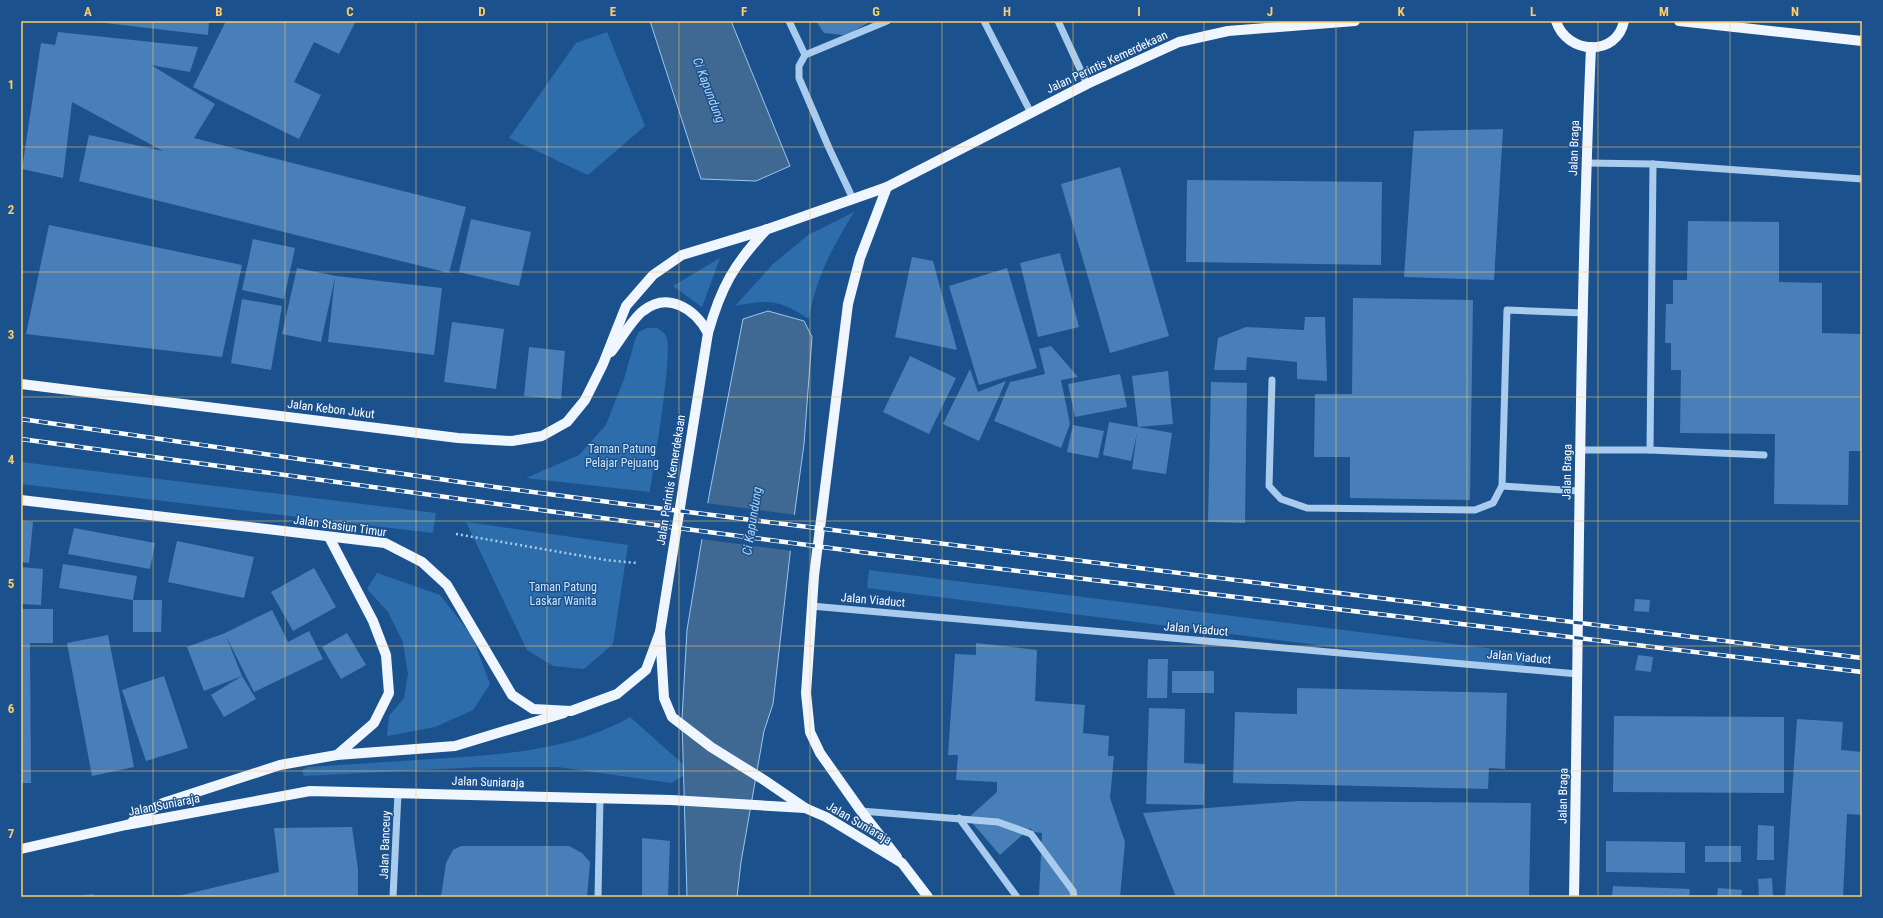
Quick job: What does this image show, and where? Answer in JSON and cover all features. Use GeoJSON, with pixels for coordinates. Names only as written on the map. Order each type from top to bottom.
{"type":"FeatureCollection","features":[{"type":"Feature","properties":{"kind":"main road","name":"Jalan Perintis Kemerdekaan"},"geometry":{"type":"LineString","coordinates":[[805,808],[711,747],[672,717],[664,698],[660,632],[708,333],[716,303],[729,276],[747,251],[768,229],[887,187],[1087,84],[1179,42],[1221,32],[1355,21]]}},
{"type":"Feature","properties":{"kind":"main road"},"geometry":{"type":"LineString","coordinates":[[1556,21],[1561,32],[1572,43],[1591,47],[1602,46],[1611,41],[1618,34],[1624,21]]}},
{"type":"Feature","properties":{"kind":"main road"},"geometry":{"type":"LineString","coordinates":[[1679,21],[1862,42]]}},
{"type":"Feature","properties":{"kind":"main road","name":"Jalan Braga"},"geometry":{"type":"LineString","coordinates":[[1574,897],[1578,674],[1579,491],[1591,47]]}},
{"type":"Feature","properties":{"kind":"main road"},"geometry":{"type":"LineString","coordinates":[[887,187],[860,258],[848,304],[811,606],[806,693],[810,732],[820,754],[902,864]]}},
{"type":"Feature","properties":{"kind":"main road","name":"Jalan Kebon Jukut"},"geometry":{"type":"LineString","coordinates":[[21,384],[458,438],[512,441],[542,436],[567,422],[585,400],[603,364],[626,306],[653,275],[682,255],[768,229]]}},
{"type":"Feature","properties":{"kind":"main road","name":"Jalan Kebon Jukut"},"geometry":{"type":"LineString","coordinates":[[603,364],[642,311],[661,303],[672,303],[693,312],[702,321],[708,333]]}},
{"type":"Feature","properties":{"kind":"main road","name":"Jalan Stasiun Timur"},"geometry":{"type":"LineString","coordinates":[[21,500],[385,543],[422,562],[447,585],[512,695],[533,709],[571,711],[617,694],[646,670],[660,632]]}},
{"type":"Feature","properties":{"kind":"main road"},"geometry":{"type":"LineString","coordinates":[[329,537],[373,621],[386,655],[389,693],[374,723],[337,755]]}},
{"type":"Feature","properties":{"kind":"main road"},"geometry":{"type":"LineString","coordinates":[[126,825],[163,803],[280,765],[337,755],[455,746],[571,711]]}},
{"type":"Feature","properties":{"kind":"main road","name":"Jalan Suniaraja"},"geometry":{"type":"LineString","coordinates":[[21,849],[126,825],[310,791],[671,800],[805,808],[832,820],[902,864],[928,897]]}},
{"type":"Feature","properties":{"kind":"street"},"geometry":{"type":"LineString","coordinates":[[789,21],[805,55]]}},
{"type":"Feature","properties":{"kind":"street"},"geometry":{"type":"LineString","coordinates":[[853,199],[799,78],[799,66],[805,55],[887,21]]}},
{"type":"Feature","properties":{"kind":"street"},"geometry":{"type":"LineString","coordinates":[[984,21],[1031,113]]}},
{"type":"Feature","properties":{"kind":"street"},"geometry":{"type":"LineString","coordinates":[[1058,21],[1087,84]]}},
{"type":"Feature","properties":{"kind":"street"},"geometry":{"type":"LineString","coordinates":[[1587,162],[1653,164],[1862,180]]}},
{"type":"Feature","properties":{"kind":"street"},"geometry":{"type":"LineString","coordinates":[[1650,450],[1653,164]]}},
{"type":"Feature","properties":{"kind":"street"},"geometry":{"type":"LineString","coordinates":[[1272,380],[1269,486],[1281,499],[1307,508],[1475,510],[1493,503],[1502,486],[1507,310],[1584,312]]}},
{"type":"Feature","properties":{"kind":"street"},"geometry":{"type":"LineString","coordinates":[[1580,450],[1650,450],[1764,455]]}},
{"type":"Feature","properties":{"kind":"street"},"geometry":{"type":"LineString","coordinates":[[1502,486],[1579,491]]}},
{"type":"Feature","properties":{"kind":"street","name":"Jalan Viaduct"},"geometry":{"type":"LineString","coordinates":[[811,606],[1578,674]]}},
{"type":"Feature","properties":{"kind":"street","name":"Jalan Banceuy"},"geometry":{"type":"LineString","coordinates":[[393,897],[398,793]]}},
{"type":"Feature","properties":{"kind":"street"},"geometry":{"type":"LineString","coordinates":[[598,897],[600,798]]}},
{"type":"Feature","properties":{"kind":"street"},"geometry":{"type":"LineString","coordinates":[[861,811],[998,822],[1031,834],[1073,890],[1074,897]]}},
{"type":"Feature","properties":{"kind":"street"},"geometry":{"type":"LineString","coordinates":[[959,818],[1017,897]]}},
{"type":"Feature","properties":{"kind":"path"},"geometry":{"type":"LineString","coordinates":[[456,534],[599,559],[637,563]]}},
{"type":"Feature","properties":{"kind":"green space"},"geometry":{"type":"Polygon","coordinates":[[[607,32],[645,126],[588,175],[509,138],[576,43],[607,32]]]}},
{"type":"Feature","properties":{"kind":"green space"},"geometry":{"type":"Polygon","coordinates":[[[854,212],[832,250],[820,277],[809,319],[790,308],[774,303],[757,302],[735,306],[773,264],[808,235],[854,212]]]}},
{"type":"Feature","properties":{"kind":"green space"},"geometry":{"type":"Polygon","coordinates":[[[720,258],[702,307],[673,286],[720,258]]]}},
{"type":"Feature","properties":{"kind":"green space","name":"Taman Patung Pelajar Pejuang"},"geometry":{"type":"Polygon","coordinates":[[[647,328],[657,328],[664,333],[668,346],[665,386],[650,492],[526,478],[579,455],[606,425],[624,379],[635,340],[639,332],[647,328]]]}},
{"type":"Feature","properties":{"kind":"green space"},"geometry":{"type":"Polygon","coordinates":[[[21,462],[436,513],[433,533],[21,484],[21,462]]]}},
{"type":"Feature","properties":{"kind":"green space","name":"Taman Patung Laskar Wanita"},"geometry":{"type":"Polygon","coordinates":[[[466,522],[628,545],[613,644],[584,669],[553,666],[527,650],[466,522]]]}},
{"type":"Feature","properties":{"kind":"green space"},"geometry":{"type":"Polygon","coordinates":[[[869,570],[1526,653],[1523,671],[867,588],[869,570]]]}},
{"type":"Feature","properties":{"kind":"green space"},"geometry":{"type":"Polygon","coordinates":[[[377,573],[440,595],[472,636],[490,684],[473,710],[435,727],[387,736],[389,716],[404,698],[408,674],[403,642],[388,612],[367,589],[377,573]]]}},
{"type":"Feature","properties":{"kind":"green space"},"geometry":{"type":"Polygon","coordinates":[[[630,717],[685,766],[683,776],[671,783],[558,767],[480,767],[304,776],[302,770],[308,767],[484,756],[534,749],[584,737],[630,717]]]}},
{"type":"Feature","properties":{"kind":"water","name":"Ci Kapundung"},"geometry":{"type":"Polygon","coordinates":[[[650,21],[731,21],[790,166],[756,181],[701,179],[650,21]]]}},
{"type":"Feature","properties":{"kind":"water","name":"Ci Kapundung"},"geometry":{"type":"Polygon","coordinates":[[[768,311],[804,321],[812,337],[804,444],[773,704],[764,731],[741,862],[737,897],[687,897],[682,719],[687,630],[709,496],[743,319],[768,311]]]}},
{"type":"Feature","properties":{"kind":"pier"},"geometry":{"type":"Polygon","coordinates":[[[706,503],[796,515],[792,551],[700,539],[706,503]]]}},
{"type":"Feature","properties":{"kind":"building"},"geometry":{"type":"Polygon","coordinates":[[[88,21],[209,21],[208,35],[88,21]]]}},
{"type":"Feature","properties":{"kind":"building"},"geometry":{"type":"Polygon","coordinates":[[[226,21],[356,21],[339,54],[314,42],[294,82],[321,95],[299,139],[193,87],[226,21]]]}},
{"type":"Feature","properties":{"kind":"building"},"geometry":{"type":"Polygon","coordinates":[[[816,21],[871,21],[852,32],[843,35],[824,33],[816,21]]]}},
{"type":"Feature","properties":{"kind":"building"},"geometry":{"type":"Polygon","coordinates":[[[58,32],[198,47],[190,72],[151,65],[215,104],[194,138],[466,207],[449,273],[79,181],[89,135],[163,151],[72,102],[63,178],[22,169],[41,43],[55,45],[58,32]]]}},
{"type":"Feature","properties":{"kind":"building"},"geometry":{"type":"Polygon","coordinates":[[[1503,129],[1494,280],[1404,277],[1414,131],[1503,129]]]}},
{"type":"Feature","properties":{"kind":"building"},"geometry":{"type":"Polygon","coordinates":[[[1120,167],[1169,336],[1110,353],[1061,184],[1120,167]]]}},
{"type":"Feature","properties":{"kind":"building"},"geometry":{"type":"Polygon","coordinates":[[[1187,180],[1382,182],[1381,265],[1186,262],[1187,180]]]}},
{"type":"Feature","properties":{"kind":"building"},"geometry":{"type":"Polygon","coordinates":[[[471,219],[531,232],[519,286],[459,272],[471,219]]]}},
{"type":"Feature","properties":{"kind":"building"},"geometry":{"type":"Polygon","coordinates":[[[1688,221],[1779,222],[1779,282],[1822,283],[1822,333],[1862,334],[1862,451],[1849,451],[1848,505],[1774,504],[1775,434],[1680,433],[1681,370],[1671,370],[1671,343],[1665,343],[1666,304],[1673,304],[1673,280],[1687,280],[1688,221]]]}},
{"type":"Feature","properties":{"kind":"building"},"geometry":{"type":"Polygon","coordinates":[[[49,225],[242,265],[222,357],[26,334],[49,225]]]}},
{"type":"Feature","properties":{"kind":"building"},"geometry":{"type":"Polygon","coordinates":[[[253,239],[295,248],[284,299],[242,290],[253,239]]]}},
{"type":"Feature","properties":{"kind":"building"},"geometry":{"type":"Polygon","coordinates":[[[1060,253],[1079,327],[1038,337],[1020,263],[1060,253]]]}},
{"type":"Feature","properties":{"kind":"building"},"geometry":{"type":"Polygon","coordinates":[[[912,257],[933,261],[957,350],[895,337],[912,257]]]}},
{"type":"Feature","properties":{"kind":"building"},"geometry":{"type":"Polygon","coordinates":[[[297,268],[336,276],[442,288],[434,355],[328,342],[335,277],[321,342],[282,334],[297,268]]]}},
{"type":"Feature","properties":{"kind":"building"},"geometry":{"type":"Polygon","coordinates":[[[1007,268],[1037,368],[979,385],[949,286],[1007,268]]]}},
{"type":"Feature","properties":{"kind":"building"},"geometry":{"type":"Polygon","coordinates":[[[1353,298],[1473,300],[1470,500],[1350,498],[1350,457],[1314,457],[1315,394],[1352,394],[1353,298]]]}},
{"type":"Feature","properties":{"kind":"building"},"geometry":{"type":"Polygon","coordinates":[[[242,299],[282,306],[271,370],[231,363],[242,299]]]}},
{"type":"Feature","properties":{"kind":"building"},"geometry":{"type":"Polygon","coordinates":[[[1305,317],[1325,317],[1327,381],[1297,379],[1297,362],[1247,357],[1246,370],[1214,370],[1218,338],[1246,327],[1304,330],[1305,317]]]}},
{"type":"Feature","properties":{"kind":"building"},"geometry":{"type":"Polygon","coordinates":[[[452,322],[504,329],[496,389],[444,382],[452,322]]]}},
{"type":"Feature","properties":{"kind":"building"},"geometry":{"type":"Polygon","coordinates":[[[1051,346],[1078,377],[1061,380],[1070,424],[1061,448],[994,421],[1010,382],[1045,374],[1039,349],[1051,346]]]}},
{"type":"Feature","properties":{"kind":"building"},"geometry":{"type":"Polygon","coordinates":[[[529,347],[565,351],[561,399],[524,396],[529,347]]]}},
{"type":"Feature","properties":{"kind":"building"},"geometry":{"type":"Polygon","coordinates":[[[910,356],[956,378],[929,434],[883,412],[910,356]]]}},
{"type":"Feature","properties":{"kind":"building"},"geometry":{"type":"Polygon","coordinates":[[[970,369],[978,392],[1006,381],[979,441],[943,424],[970,369]]]}},
{"type":"Feature","properties":{"kind":"building"},"geometry":{"type":"Polygon","coordinates":[[[1168,371],[1173,424],[1138,427],[1132,376],[1168,371]]]}},
{"type":"Feature","properties":{"kind":"building"},"geometry":{"type":"Polygon","coordinates":[[[1120,374],[1127,407],[1075,417],[1068,384],[1120,374]]]}},
{"type":"Feature","properties":{"kind":"building"},"geometry":{"type":"Polygon","coordinates":[[[1211,382],[1247,383],[1245,523],[1208,522],[1211,382]]]}},
{"type":"Feature","properties":{"kind":"building"},"geometry":{"type":"Polygon","coordinates":[[[1109,422],[1172,433],[1166,474],[1132,469],[1137,433],[1131,461],[1103,455],[1109,422]]]}},
{"type":"Feature","properties":{"kind":"building"},"geometry":{"type":"Polygon","coordinates":[[[1073,425],[1104,431],[1098,458],[1067,452],[1073,425]]]}},
{"type":"Feature","properties":{"kind":"building"},"geometry":{"type":"Polygon","coordinates":[[[21,521],[33,522],[29,563],[21,562],[21,521]]]}},
{"type":"Feature","properties":{"kind":"building"},"geometry":{"type":"Polygon","coordinates":[[[74,528],[155,543],[150,569],[68,554],[74,528]]]}},
{"type":"Feature","properties":{"kind":"building"},"geometry":{"type":"Polygon","coordinates":[[[177,541],[254,557],[244,598],[168,582],[177,541]]]}},
{"type":"Feature","properties":{"kind":"building"},"geometry":{"type":"Polygon","coordinates":[[[63,564],[137,576],[133,600],[59,588],[63,564]]]}},
{"type":"Feature","properties":{"kind":"building"},"geometry":{"type":"Polygon","coordinates":[[[21,567],[43,569],[41,605],[21,604],[21,567]]]}},
{"type":"Feature","properties":{"kind":"building"},"geometry":{"type":"Polygon","coordinates":[[[314,568],[336,607],[293,631],[271,592],[314,568]]]}},
{"type":"Feature","properties":{"kind":"building"},"geometry":{"type":"Polygon","coordinates":[[[1635,599],[1650,600],[1649,612],[1634,611],[1635,599]]]}},
{"type":"Feature","properties":{"kind":"building"},"geometry":{"type":"Polygon","coordinates":[[[133,600],[162,600],[161,632],[133,632],[133,600]]]}},
{"type":"Feature","properties":{"kind":"building"},"geometry":{"type":"Polygon","coordinates":[[[21,609],[53,609],[53,643],[30,643],[31,783],[21,783],[21,609]]]}},
{"type":"Feature","properties":{"kind":"building"},"geometry":{"type":"Polygon","coordinates":[[[272,610],[288,642],[309,631],[323,659],[254,692],[226,636],[242,676],[204,691],[187,647],[225,633],[272,610]]]}},
{"type":"Feature","properties":{"kind":"building"},"geometry":{"type":"Polygon","coordinates":[[[347,633],[366,665],[341,679],[322,647],[347,633]]]}},
{"type":"Feature","properties":{"kind":"building"},"geometry":{"type":"Polygon","coordinates":[[[108,635],[134,767],[92,776],[67,643],[108,635]]]}},
{"type":"Feature","properties":{"kind":"building"},"geometry":{"type":"Polygon","coordinates":[[[976,643],[1037,650],[1035,701],[1085,705],[1083,733],[1109,736],[1108,756],[1114,756],[1110,798],[1125,842],[1120,897],[1039,897],[1042,833],[1034,832],[1030,828],[1000,855],[968,818],[997,792],[997,782],[956,780],[958,755],[948,755],[955,654],[976,655],[976,643]]]}},
{"type":"Feature","properties":{"kind":"building"},"geometry":{"type":"Polygon","coordinates":[[[1638,655],[1653,657],[1651,672],[1635,670],[1638,655]]]}},
{"type":"Feature","properties":{"kind":"building"},"geometry":{"type":"Polygon","coordinates":[[[1148,659],[1168,659],[1167,698],[1147,698],[1148,659]]]}},
{"type":"Feature","properties":{"kind":"building"},"geometry":{"type":"Polygon","coordinates":[[[1172,671],[1214,671],[1214,693],[1172,693],[1172,671]]]}},
{"type":"Feature","properties":{"kind":"building"},"geometry":{"type":"Polygon","coordinates":[[[164,676],[188,748],[146,761],[122,690],[164,676]]]}},
{"type":"Feature","properties":{"kind":"building"},"geometry":{"type":"Polygon","coordinates":[[[242,676],[256,699],[224,717],[211,695],[242,676]]]}},
{"type":"Feature","properties":{"kind":"building"},"geometry":{"type":"Polygon","coordinates":[[[1297,688],[1507,693],[1505,769],[1489,768],[1488,789],[1233,783],[1235,712],[1297,714],[1297,688]]]}},
{"type":"Feature","properties":{"kind":"building"},"geometry":{"type":"Polygon","coordinates":[[[1149,708],[1185,709],[1184,763],[1205,764],[1204,805],[1146,804],[1149,708]]]}},
{"type":"Feature","properties":{"kind":"building"},"geometry":{"type":"Polygon","coordinates":[[[1614,716],[1784,717],[1784,793],[1613,792],[1614,716]]]}},
{"type":"Feature","properties":{"kind":"building"},"geometry":{"type":"Polygon","coordinates":[[[1797,719],[1843,722],[1841,750],[1862,752],[1862,815],[1847,814],[1843,897],[1785,897],[1797,719]]]}},
{"type":"Feature","properties":{"kind":"building"},"geometry":{"type":"Polygon","coordinates":[[[1299,801],[1531,803],[1529,897],[1176,897],[1143,813],[1299,801]]]}},
{"type":"Feature","properties":{"kind":"building"},"geometry":{"type":"Polygon","coordinates":[[[1758,825],[1774,826],[1774,860],[1757,860],[1758,825]]]}},
{"type":"Feature","properties":{"kind":"building"},"geometry":{"type":"Polygon","coordinates":[[[352,827],[358,869],[358,897],[174,897],[279,872],[274,828],[352,827]]]}},
{"type":"Feature","properties":{"kind":"building"},"geometry":{"type":"Polygon","coordinates":[[[642,838],[670,841],[668,897],[642,897],[642,838]]]}},
{"type":"Feature","properties":{"kind":"building"},"geometry":{"type":"Polygon","coordinates":[[[1606,841],[1685,842],[1685,873],[1606,872],[1606,841]]]}},
{"type":"Feature","properties":{"kind":"building"},"geometry":{"type":"Polygon","coordinates":[[[461,846],[569,846],[582,853],[590,862],[587,897],[441,897],[446,863],[453,850],[461,846]]]}},
{"type":"Feature","properties":{"kind":"building"},"geometry":{"type":"Polygon","coordinates":[[[1705,846],[1741,846],[1741,862],[1705,862],[1705,846]]]}},
{"type":"Feature","properties":{"kind":"building"},"geometry":{"type":"Polygon","coordinates":[[[1772,878],[1773,897],[1759,897],[1758,879],[1772,878]]]}},
{"type":"Feature","properties":{"kind":"building"},"geometry":{"type":"Polygon","coordinates":[[[1613,886],[1690,889],[1689,897],[1612,897],[1613,886]]]}},
{"type":"Feature","properties":{"kind":"building"},"geometry":{"type":"Polygon","coordinates":[[[1718,888],[1742,890],[1741,897],[1717,897],[1718,888]]]}},
{"type":"Feature","properties":{"kind":"building"},"geometry":{"type":"Polygon","coordinates":[[[93,894],[94,897],[79,897],[79,896],[93,894]]]}},
{"type":"Feature","properties":{"kind":"railway"},"geometry":{"type":"LineString","coordinates":[[21,419],[624,504],[1862,658]]}},
{"type":"Feature","properties":{"kind":"railway"},"geometry":{"type":"LineString","coordinates":[[21,439],[868,553],[1862,672]]}}]}
